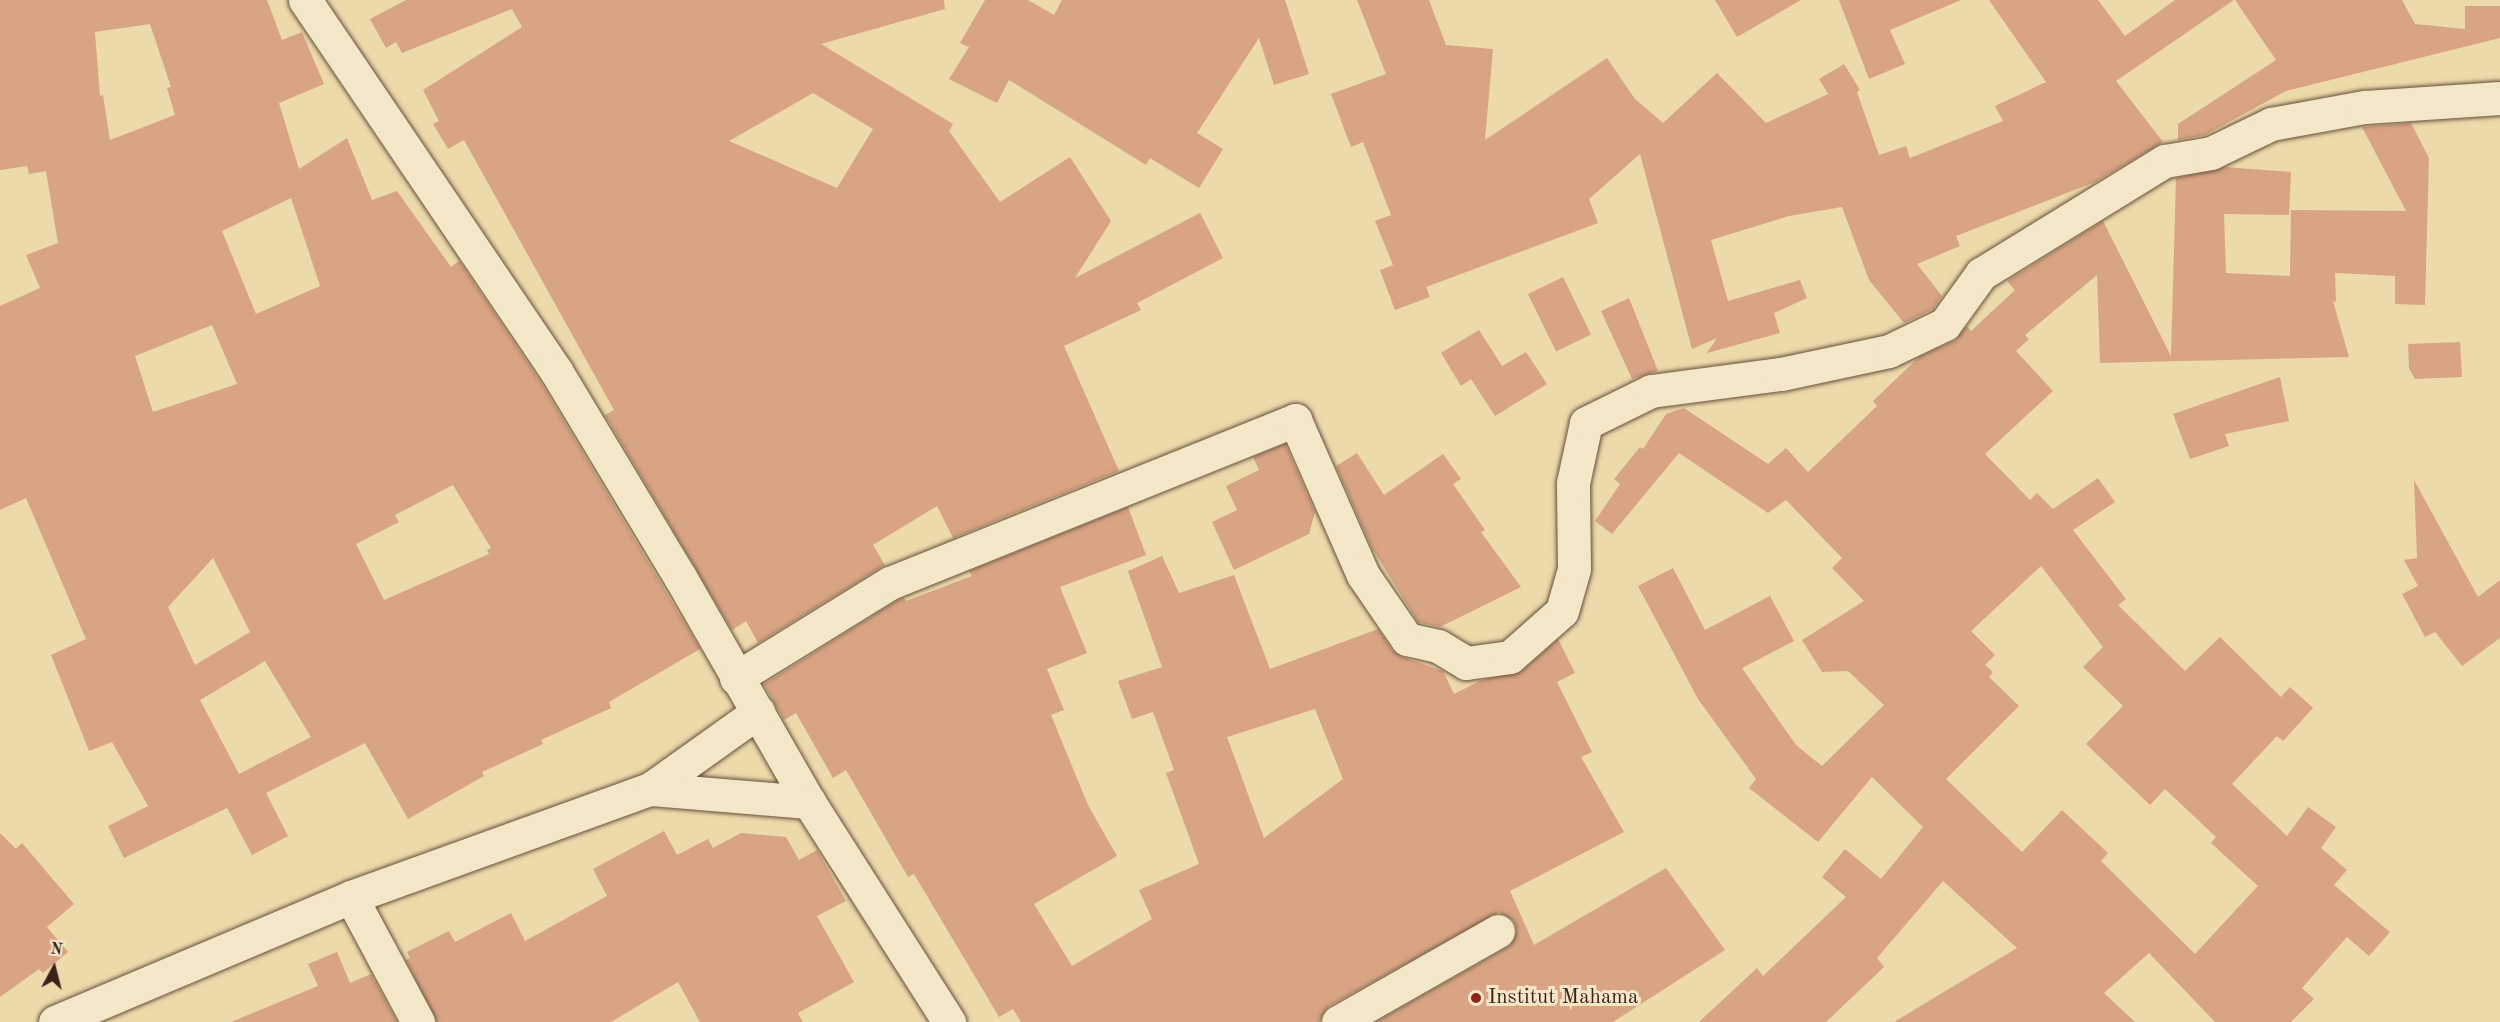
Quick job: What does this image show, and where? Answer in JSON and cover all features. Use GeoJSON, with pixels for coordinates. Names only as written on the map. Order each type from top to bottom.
{"type":"FeatureCollection","features":[{"type":"Feature","properties":{"kind":"street"},"geometry":{"type":"LineString","coordinates":[[305,0],[556,371],[809,802],[949,1022]]}},
{"type":"Feature","properties":{"kind":"street"},"geometry":{"type":"LineString","coordinates":[[736,678],[890,583],[1295,420],[1364,575],[1407,639],[1438,646],[1466,663],[1510,657],[1562,611],[1574,569],[1573,483],[1586,423],[1651,391],[1781,374],[1889,351],[1945,324],[1981,274],[2165,161],[2211,153],[2271,124],[2365,107],[2500,99]]}},
{"type":"Feature","properties":{"kind":"street"},"geometry":{"type":"LineString","coordinates":[[55,1022],[351,897],[650,789],[758,712]]}},
{"type":"Feature","properties":{"kind":"street"},"geometry":{"type":"LineString","coordinates":[[650,789],[809,802]]}},
{"type":"Feature","properties":{"kind":"street"},"geometry":{"type":"LineString","coordinates":[[351,897],[417,1022]]}},
{"type":"Feature","properties":{"kind":"street"},"geometry":{"type":"LineString","coordinates":[[1338,1022],[1498,931]]}},
{"type":"Feature","properties":{"kind":"building"},"geometry":{"type":"Polygon","coordinates":[[[0,0],[267,0],[282,40],[302,32],[324,84],[279,103],[299,169],[347,138],[372,200],[397,191],[451,267],[459,261],[540,381],[700,649],[609,702],[611,708],[541,740],[543,744],[482,772],[484,776],[408,819],[365,743],[266,793],[288,836],[252,855],[227,808],[124,858],[108,826],[148,806],[112,742],[89,751],[51,655],[86,639],[26,498],[0,510],[0,306],[40,288],[26,255],[58,243],[46,171],[29,174],[27,166],[0,170],[0,0]],[[150,24],[95,32],[100,96],[103,95],[110,140],[175,115],[167,88],[171,87],[150,24]],[[291,198],[222,231],[256,314],[320,286],[291,198]],[[212,325],[135,356],[153,412],[237,384],[212,325]],[[453,485],[395,515],[399,522],[356,544],[384,600],[489,554],[487,550],[491,548],[453,485]],[[213,558],[168,607],[195,665],[250,632],[213,558]],[[265,661],[200,700],[239,774],[311,737],[265,661]]]}},
{"type":"Feature","properties":{"kind":"building"},"geometry":{"type":"Polygon","coordinates":[[[406,0],[944,0],[945,9],[821,44],[953,124],[949,131],[1000,202],[1070,157],[1111,221],[1075,278],[1200,213],[1223,258],[1137,303],[1141,310],[1064,346],[1119,471],[953,538],[937,506],[873,545],[885,565],[758,643],[746,621],[732,630],[605,415],[614,410],[464,140],[448,149],[433,124],[439,121],[423,90],[522,27],[512,9],[402,53],[396,42],[386,48],[370,19],[406,0]],[[813,93],[729,141],[837,188],[873,129],[813,93]]]}},
{"type":"Feature","properties":{"kind":"building"},"geometry":{"type":"Polygon","coordinates":[[[985,0],[1028,0],[1054,15],[1062,0],[1285,0],[1309,74],[1274,85],[1259,38],[1197,133],[1223,149],[1199,188],[1150,158],[1146,165],[1009,80],[997,103],[949,79],[969,47],[960,43],[985,0]]]}},
{"type":"Feature","properties":{"kind":"building"},"geometry":{"type":"Polygon","coordinates":[[[1357,0],[1429,0],[1446,45],[1493,49],[1485,140],[1607,58],[1635,99],[1663,123],[1717,73],[1766,123],[1828,94],[1819,79],[1844,64],[1860,90],[1857,92],[1879,155],[1906,146],[1910,158],[2003,121],[1995,106],[2046,82],[1989,0],[2098,0],[2125,36],[2175,0],[2234,0],[2116,81],[2163,142],[2095,182],[1956,236],[1960,246],[1917,264],[1942,296],[1933,309],[1904,323],[1869,280],[1842,207],[1789,216],[1711,240],[1728,301],[1800,280],[1807,298],[1774,313],[1780,333],[1707,353],[1717,338],[1692,349],[1640,154],[1589,199],[1598,223],[1426,287],[1430,297],[1395,310],[1380,270],[1393,265],[1375,221],[1391,215],[1363,142],[1351,147],[1331,94],[1386,74],[1357,0]]]}},
{"type":"Feature","properties":{"kind":"building"},"geometry":{"type":"Polygon","coordinates":[[[1715,0],[1801,0],[1737,37],[1715,0]]]}},
{"type":"Feature","properties":{"kind":"building"},"geometry":{"type":"Polygon","coordinates":[[[1839,0],[1961,0],[1890,30],[1905,64],[1869,79],[1839,0]]]}},
{"type":"Feature","properties":{"kind":"building"},"geometry":{"type":"Polygon","coordinates":[[[2235,0],[2402,0],[2415,24],[2465,29],[2465,6],[2500,6],[2500,38],[2286,91],[2205,135],[2178,140],[2178,124],[2276,60],[2235,0]]]}},
{"type":"Feature","properties":{"kind":"building"},"geometry":{"type":"Polygon","coordinates":[[[2411,123],[2429,158],[2425,305],[2395,304],[2395,276],[2335,273],[2336,302],[2333,301],[2349,357],[2100,363],[2097,275],[2025,335],[2029,339],[2016,351],[2053,391],[1985,454],[2030,500],[2037,493],[2053,509],[2098,478],[2115,502],[2073,530],[2126,599],[2118,605],[2185,671],[2220,637],[2281,697],[2290,687],[2313,708],[2283,741],[2277,736],[2232,784],[2287,836],[2308,807],[2336,827],[2321,848],[2347,870],[2334,885],[2390,932],[2369,956],[2347,937],[2302,988],[2314,999],[2291,1022],[2215,1022],[2149,953],[2104,993],[2135,1022],[1894,1022],[2017,948],[1943,881],[1877,958],[1884,967],[1826,1022],[1699,1022],[1757,968],[1763,976],[1846,897],[1822,877],[1845,849],[1881,879],[1923,827],[1872,777],[1818,842],[1749,788],[1756,779],[1698,699],[1638,586],[1673,568],[1705,630],[1770,596],[1794,641],[1742,668],[1796,745],[1822,766],[1884,705],[1848,671],[1822,672],[1802,640],[1864,601],[1832,568],[1842,558],[1786,500],[1768,513],[1679,453],[1612,534],[1595,521],[1620,484],[1614,479],[1640,447],[1643,449],[1666,414],[1684,408],[1768,464],[1786,448],[1808,472],[1877,406],[1873,401],[1919,357],[1954,341],[1967,326],[1971,331],[2015,290],[2007,281],[2103,221],[2171,356],[2176,178],[2225,167],[2291,172],[2289,215],[2224,214],[2226,273],[2290,276],[2291,210],[2406,211],[2362,127],[2411,123]],[[2041,566],[1971,631],[1995,655],[1985,665],[1993,672],[1989,677],[2019,706],[1946,779],[2022,852],[2062,810],[2108,853],[2101,861],[2195,954],[2258,886],[2211,843],[2216,837],[2165,789],[2150,805],[2086,744],[2123,706],[2083,667],[2103,647],[2041,566]]]}},
{"type":"Feature","properties":{"kind":"building"},"geometry":{"type":"Polygon","coordinates":[[[1563,277],[1591,335],[1556,352],[1528,294],[1563,277]]]}},
{"type":"Feature","properties":{"kind":"building"},"geometry":{"type":"Polygon","coordinates":[[[1629,298],[1658,371],[1632,379],[1601,311],[1629,298]]]}},
{"type":"Feature","properties":{"kind":"building"},"geometry":{"type":"Polygon","coordinates":[[[1479,330],[1502,366],[1526,352],[1547,384],[1495,416],[1471,379],[1461,386],[1441,353],[1479,330]]]}},
{"type":"Feature","properties":{"kind":"building"},"geometry":{"type":"Polygon","coordinates":[[[2460,342],[2462,377],[2415,379],[2409,368],[2408,344],[2460,342]]]}},
{"type":"Feature","properties":{"kind":"building"},"geometry":{"type":"Polygon","coordinates":[[[2280,377],[2289,421],[2225,434],[2229,446],[2190,459],[2173,414],[2280,377]]]}},
{"type":"Feature","properties":{"kind":"building"},"geometry":{"type":"Polygon","coordinates":[[[1285,444],[1315,512],[1309,534],[1234,570],[1212,522],[1237,510],[1226,486],[1259,470],[1253,457],[1285,444]]]}},
{"type":"Feature","properties":{"kind":"building"},"geometry":{"type":"Polygon","coordinates":[[[1357,453],[1384,495],[1443,454],[1461,479],[1453,484],[1485,530],[1481,532],[1521,587],[1440,627],[1418,622],[1372,548],[1336,466],[1357,453]]]}},
{"type":"Feature","properties":{"kind":"building"},"geometry":{"type":"Polygon","coordinates":[[[2414,480],[2478,597],[2500,580],[2500,638],[2462,666],[2435,632],[2425,637],[2402,594],[2418,586],[2404,560],[2417,558],[2414,480]]]}},
{"type":"Feature","properties":{"kind":"building"},"geometry":{"type":"Polygon","coordinates":[[[1128,507],[1146,555],[1060,587],[1087,653],[1047,669],[1064,710],[1051,715],[1088,805],[1117,856],[1034,904],[1072,966],[1152,919],[1139,890],[1199,864],[1166,773],[1174,770],[1153,712],[1132,719],[1118,681],[1162,667],[1128,571],[1162,556],[1179,593],[1234,575],[1270,669],[1378,629],[1392,650],[1402,657],[1443,671],[1454,694],[1482,680],[1522,671],[1558,639],[1575,673],[1557,682],[1592,752],[1581,757],[1624,832],[1510,891],[1534,945],[1666,868],[1725,950],[1613,1022],[1376,1022],[1508,947],[1517,931],[1514,921],[1499,912],[1329,1006],[1319,1022],[1021,1022],[1013,1009],[999,1017],[914,874],[908,877],[846,770],[833,778],[796,713],[784,720],[764,684],[898,600],[904,598],[906,601],[972,576],[969,571],[1128,507]],[[1315,709],[1227,737],[1264,838],[1343,779],[1315,709]]]}},
{"type":"Feature","properties":{"kind":"building"},"geometry":{"type":"Polygon","coordinates":[[[664,831],[677,855],[708,839],[713,848],[741,833],[786,837],[799,860],[817,850],[846,901],[817,916],[854,982],[798,1013],[803,1022],[700,1022],[678,982],[611,1022],[437,1022],[406,960],[410,958],[407,952],[449,931],[455,942],[511,913],[525,941],[607,896],[593,869],[664,831]]]}},
{"type":"Feature","properties":{"kind":"building"},"geometry":{"type":"Polygon","coordinates":[[[0,833],[16,849],[22,843],[74,904],[47,927],[68,952],[43,973],[39,969],[0,997],[0,833]]]}},
{"type":"Feature","properties":{"kind":"building"},"geometry":{"type":"Polygon","coordinates":[[[337,952],[350,983],[371,974],[397,1022],[231,1022],[318,986],[308,964],[337,952]]]}},
{"type":"Feature","properties":{"kind":"place","name":"Institut Mahama"},"geometry":{"type":"Point","coordinates":[1476,998]}}]}
